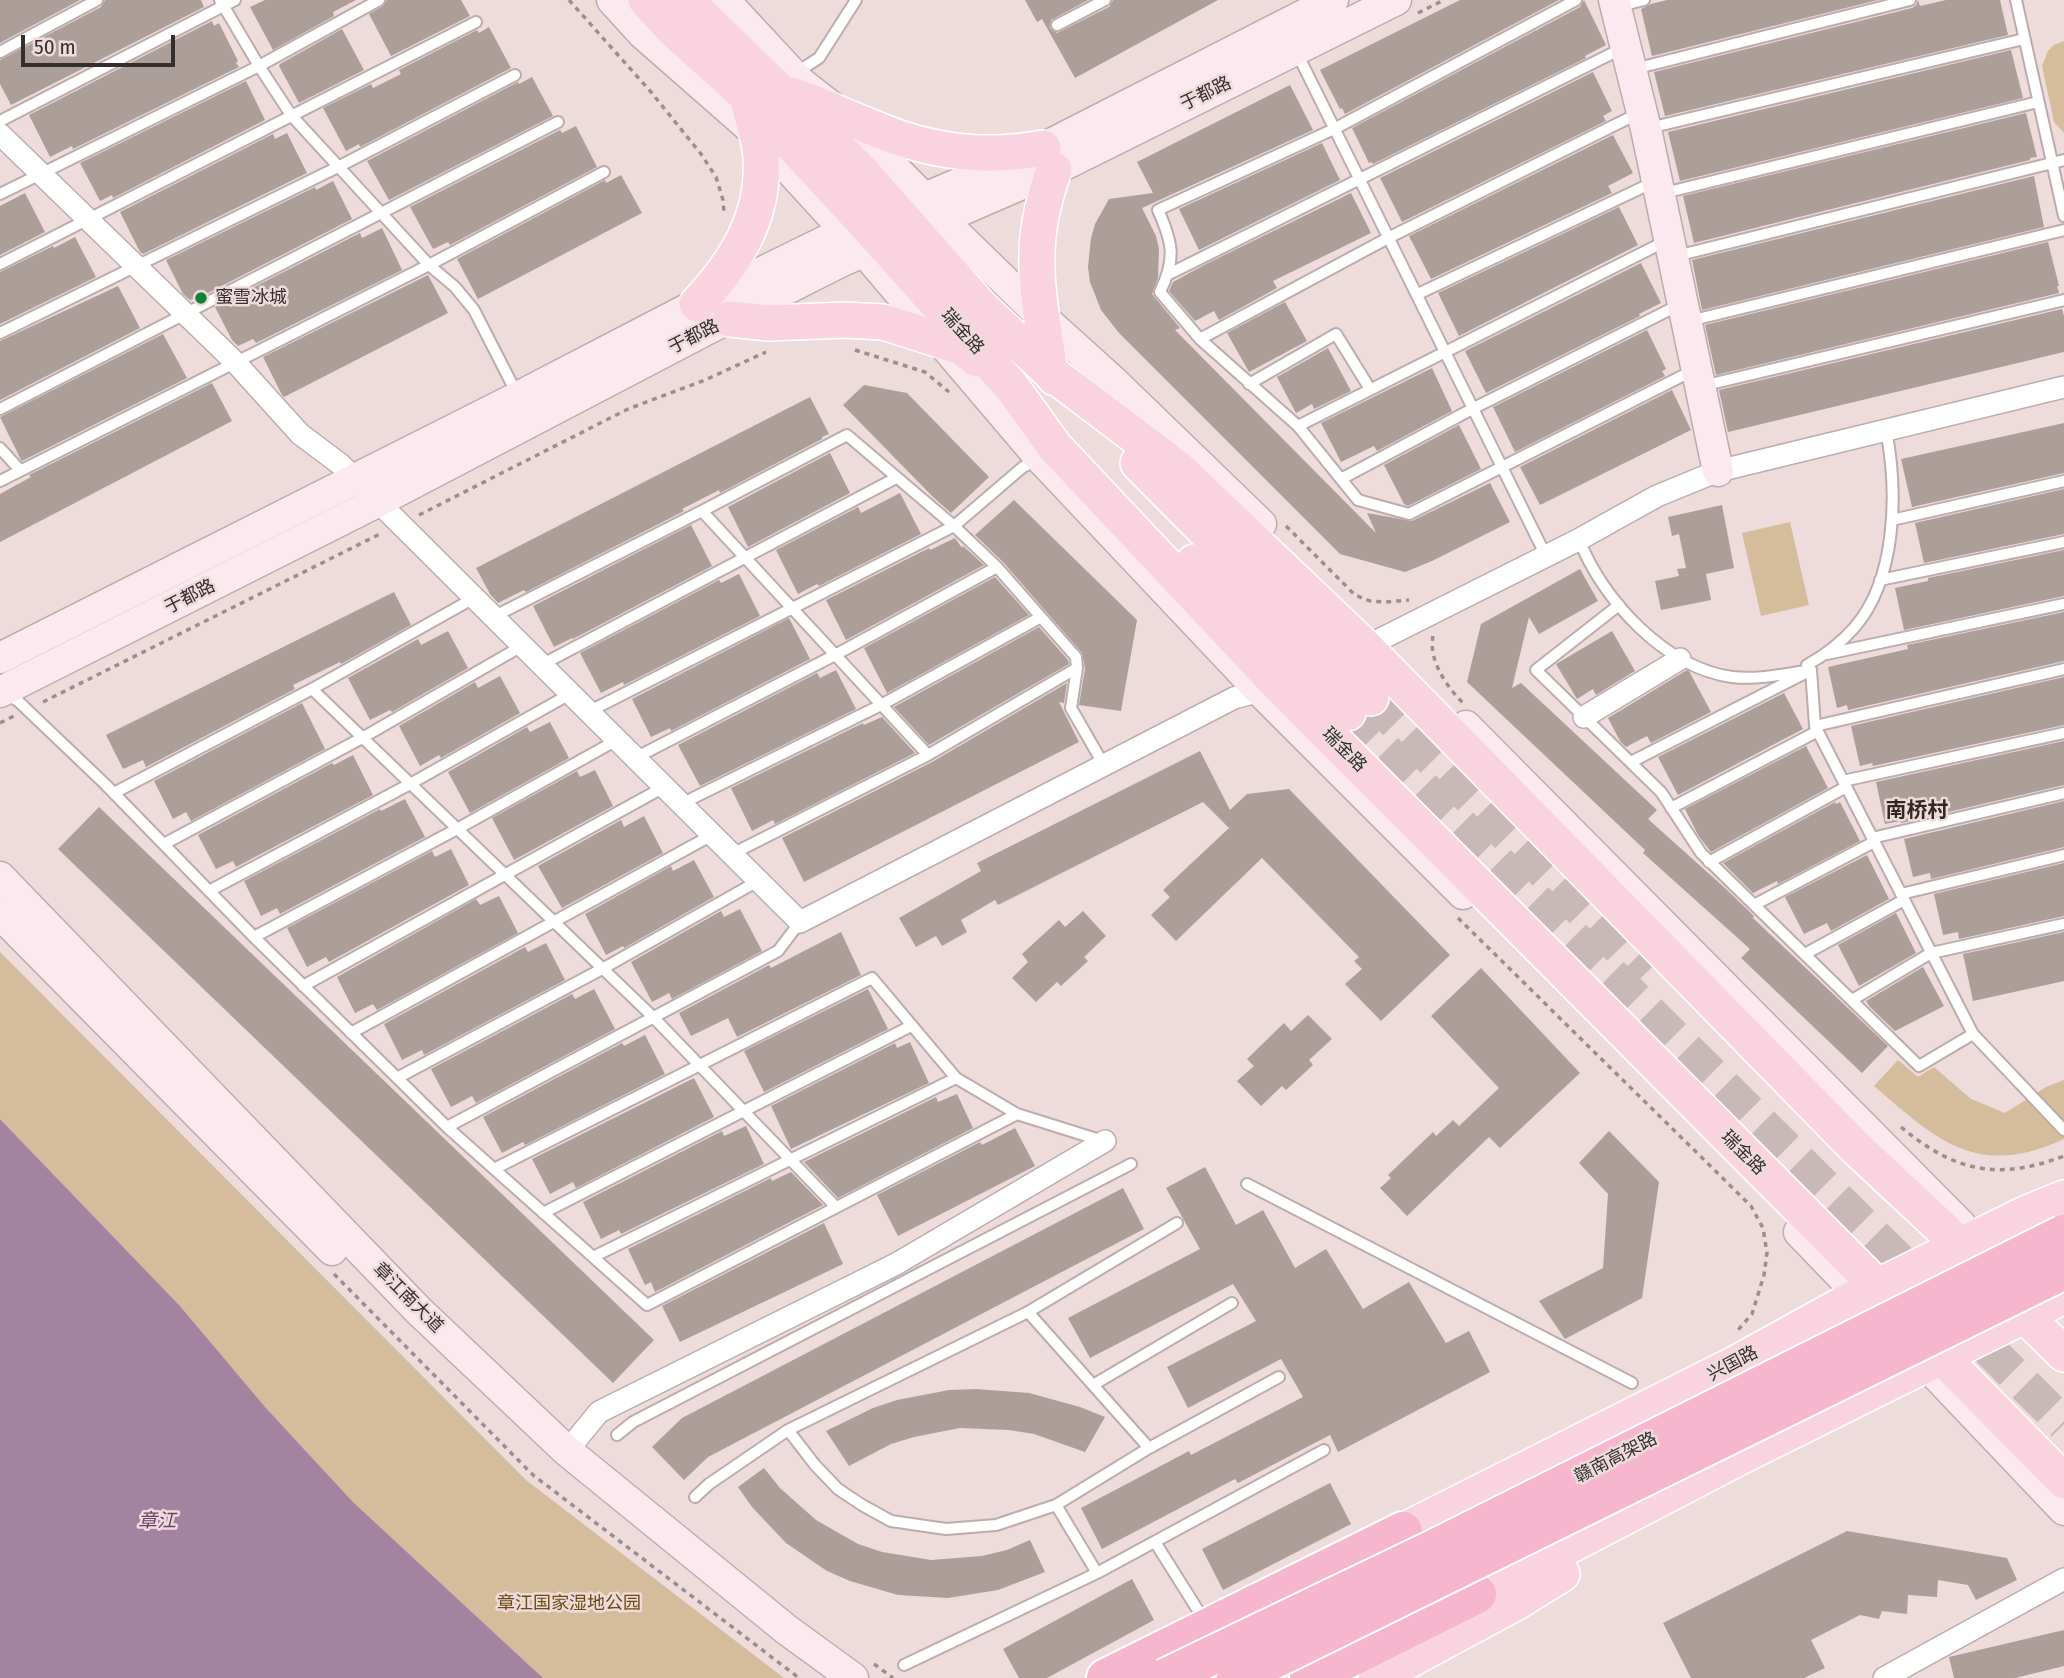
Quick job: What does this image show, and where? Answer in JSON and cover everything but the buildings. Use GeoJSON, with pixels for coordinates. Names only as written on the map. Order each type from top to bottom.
{"type":"FeatureCollection","features":[{"type":"Feature","properties":{"kind":"highway","name":"赣南高架路"},"geometry":{"type":"LineString","coordinates":[[1166,1678],[1434,1549],[2064,1234]]}},
{"type":"Feature","properties":{"kind":"highway","name":"赣南高架路"},"geometry":{"type":"LineString","coordinates":[[1236,1678],[2064,1270]]}},
{"type":"Feature","properties":{"kind":"highway"},"geometry":{"type":"LineString","coordinates":[[1106,1678],[1403,1531]]}},
{"type":"Feature","properties":{"kind":"highway"},"geometry":{"type":"LineString","coordinates":[[1309,1678],[1477,1594]]}},
{"type":"Feature","properties":{"kind":"main road"},"geometry":{"type":"LineString","coordinates":[[612,0],[642,33],[756,133],[891,226],[1043,318],[1125,393],[1373,644]]}},
{"type":"Feature","properties":{"kind":"main road","name":"瑞金路"},"geometry":{"type":"LineString","coordinates":[[646,0],[674,30],[774,87]]}},
{"type":"Feature","properties":{"kind":"main road","name":"瑞金路"},"geometry":{"type":"LineString","coordinates":[[686,0],[774,87],[891,226],[1011,386],[1047,452],[1268,687],[1868,1290],[1933,1361],[2064,1481]]}},
{"type":"Feature","properties":{"kind":"main road"},"geometry":{"type":"LineString","coordinates":[[724,0],[774,87],[876,129],[934,148],[1049,159],[1037,252],[1050,372],[1360,706],[1011,386],[962,347],[883,322],[832,320],[769,323],[730,319]]}},
{"type":"Feature","properties":{"kind":"main road","name":"于都路"},"geometry":{"type":"LineString","coordinates":[[1049,159],[1296,13],[1333,0]]}},
{"type":"Feature","properties":{"kind":"main road","name":"于都路"},"geometry":{"type":"LineString","coordinates":[[0,658],[697,304],[1049,159],[1296,51],[1396,0]]}},
{"type":"Feature","properties":{"kind":"main road"},"geometry":{"type":"LineString","coordinates":[[1624,2],[1628,58],[1718,471]]}},
{"type":"Feature","properties":{"kind":"main road"},"geometry":{"type":"LineString","coordinates":[[697,304],[731,264],[751,223],[761,179],[761,158],[756,133],[774,87]]}},
{"type":"Feature","properties":{"kind":"main road"},"geometry":{"type":"LineString","coordinates":[[837,111],[941,339],[1047,452]]}},
{"type":"Feature","properties":{"kind":"main road","name":"瑞金路"},"geometry":{"type":"LineString","coordinates":[[891,226],[1050,372],[1177,468],[1373,644],[1857,1149],[2042,1307],[2064,1354]]}},
{"type":"Feature","properties":{"kind":"main road","name":"于都路"},"geometry":{"type":"LineString","coordinates":[[1,692],[377,502],[730,319],[891,226]]}},
{"type":"Feature","properties":{"kind":"main road","name":"章江南大道"},"geometry":{"type":"LineString","coordinates":[[0,877],[419,1311],[567,1451],[787,1630],[862,1670]]}},
{"type":"Feature","properties":{"kind":"main road","name":"章江南大道"},"geometry":{"type":"LineString","coordinates":[[0,914],[399,1318],[559,1468],[778,1645],[823,1678]]}},
{"type":"Feature","properties":{"kind":"main road","name":"兴国路"},"geometry":{"type":"LineString","coordinates":[[1403,1531],[1646,1392],[1733,1365],[1868,1290],[2064,1198]]}},
{"type":"Feature","properties":{"kind":"main road"},"geometry":{"type":"LineString","coordinates":[[1477,1594],[1805,1425],[2042,1307],[2064,1335]]}},
{"type":"Feature","properties":{"kind":"main road"},"geometry":{"type":"LineString","coordinates":[[1933,1361],[2064,1510]]}},
{"type":"Feature","properties":{"kind":"main road"},"geometry":{"type":"LineString","coordinates":[[1132,1678],[1598,1447],[1646,1392]]}},
{"type":"Feature","properties":{"kind":"main road"},"geometry":{"type":"LineString","coordinates":[[1376,1678],[1515,1603],[1805,1425]]}},
{"type":"Feature","properties":{"kind":"street"},"geometry":{"type":"LineString","coordinates":[[0,134],[235,362],[300,434],[340,464],[800,922],[1234,698],[1268,687]]}},
{"type":"Feature","properties":{"kind":"street"},"geometry":{"type":"LineString","coordinates":[[1373,644],[1657,496],[1718,471],[2064,387]]}},
{"type":"Feature","properties":{"kind":"street"},"geometry":{"type":"LineString","coordinates":[[1584,717],[1680,659]]}},
{"type":"Feature","properties":{"kind":"street"},"geometry":{"type":"LineString","coordinates":[[567,1451],[599,1412],[896,1264],[1105,1142]]}},
{"type":"Feature","properties":{"kind":"street"},"geometry":{"type":"LineString","coordinates":[[1884,1678],[2064,1579]]}},
{"type":"Feature","properties":{"kind":"lane"},"geometry":{"type":"LineString","coordinates":[[0,52],[97,0]]}},
{"type":"Feature","properties":{"kind":"lane"},"geometry":{"type":"LineString","coordinates":[[0,121],[222,3],[235,0]]}},
{"type":"Feature","properties":{"kind":"lane"},"geometry":{"type":"LineString","coordinates":[[0,194],[259,65],[379,0]]}},
{"type":"Feature","properties":{"kind":"lane"},"geometry":{"type":"LineString","coordinates":[[774,87],[819,58],[856,0]]}},
{"type":"Feature","properties":{"kind":"lane"},"geometry":{"type":"LineString","coordinates":[[1057,25],[1105,0]]}},
{"type":"Feature","properties":{"kind":"lane"},"geometry":{"type":"LineString","coordinates":[[1576,0],[1334,129],[1158,210],[1169,235],[1171,250],[1168,274],[1160,292],[1200,339],[1298,426],[1359,500],[1409,513],[1502,467],[1698,378],[2064,300]]}},
{"type":"Feature","properties":{"kind":"lane"},"geometry":{"type":"LineString","coordinates":[[1168,274],[1360,179],[1628,58],[1910,0]]}},
{"type":"Feature","properties":{"kind":"lane"},"geometry":{"type":"LineString","coordinates":[[2016,0],[2064,216]]}},
{"type":"Feature","properties":{"kind":"lane"},"geometry":{"type":"LineString","coordinates":[[222,3],[291,116],[474,310],[518,397]]}},
{"type":"Feature","properties":{"kind":"lane"},"geometry":{"type":"LineString","coordinates":[[0,264],[476,22]]}},
{"type":"Feature","properties":{"kind":"lane"},"geometry":{"type":"LineString","coordinates":[[1200,339],[1388,238],[1643,120],[2024,39]]}},
{"type":"Feature","properties":{"kind":"lane"},"geometry":{"type":"LineString","coordinates":[[1296,51],[1546,556]]}},
{"type":"Feature","properties":{"kind":"lane"},"geometry":{"type":"LineString","coordinates":[[0,333],[338,167],[515,75]]}},
{"type":"Feature","properties":{"kind":"lane"},"geometry":{"type":"LineString","coordinates":[[1418,294],[1658,188],[2038,102]]}},
{"type":"Feature","properties":{"kind":"lane"},"geometry":{"type":"LineString","coordinates":[[0,409],[558,122]]}},
{"type":"Feature","properties":{"kind":"lane"},"geometry":{"type":"LineString","coordinates":[[1298,426],[1446,351],[1671,248],[2064,160]]}},
{"type":"Feature","properties":{"kind":"lane"},"geometry":{"type":"LineString","coordinates":[[0,481],[429,265],[604,173]]}},
{"type":"Feature","properties":{"kind":"lane"},"geometry":{"type":"LineString","coordinates":[[1341,480],[1474,408],[1685,312],[2064,230]]}},
{"type":"Feature","properties":{"kind":"lane"},"geometry":{"type":"LineString","coordinates":[[1249,384],[1336,334],[1370,389]]}},
{"type":"Feature","properties":{"kind":"lane"},"geometry":{"type":"LineString","coordinates":[[1886,430],[1893,483],[1889,542],[1880,580],[1868,609],[1842,642],[1807,665],[1811,670],[1816,729],[1973,1034],[2064,1130]]}},
{"type":"Feature","properties":{"kind":"lane"},"geometry":{"type":"LineString","coordinates":[[493,617],[847,435],[954,526],[997,568],[1076,657],[1071,708],[1105,766]]}},
{"type":"Feature","properties":{"kind":"lane"},"geometry":{"type":"LineString","coordinates":[[0,448],[20,470]]}},
{"type":"Feature","properties":{"kind":"lane"},"geometry":{"type":"LineString","coordinates":[[589,712],[954,526],[1023,467],[1047,452]]}},
{"type":"Feature","properties":{"kind":"lane"},"geometry":{"type":"LineString","coordinates":[[541,665],[896,478]]}},
{"type":"Feature","properties":{"kind":"lane"},"geometry":{"type":"LineString","coordinates":[[1892,520],[2064,481]]}},
{"type":"Feature","properties":{"kind":"lane"},"geometry":{"type":"LineString","coordinates":[[702,511],[928,755]]}},
{"type":"Feature","properties":{"kind":"lane"},"geometry":{"type":"LineString","coordinates":[[1579,539],[1599,577],[1619,605],[1647,634],[1680,659],[1732,677],[1769,676],[1811,670]]}},
{"type":"Feature","properties":{"kind":"lane"},"geometry":{"type":"LineString","coordinates":[[1880,580],[2064,542]]}},
{"type":"Feature","properties":{"kind":"lane"},"geometry":{"type":"LineString","coordinates":[[635,758],[997,568]]}},
{"type":"Feature","properties":{"kind":"lane"},"geometry":{"type":"LineString","coordinates":[[114,793],[312,689],[474,598]]}},
{"type":"Feature","properties":{"kind":"lane"},"geometry":{"type":"LineString","coordinates":[[1825,655],[2064,604]]}},
{"type":"Feature","properties":{"kind":"lane"},"geometry":{"type":"LineString","coordinates":[[1619,605],[1536,670],[1661,792],[1709,862],[1919,1066],[1973,1034]]}},
{"type":"Feature","properties":{"kind":"lane"},"geometry":{"type":"LineString","coordinates":[[681,804],[881,705],[1041,617]]}},
{"type":"Feature","properties":{"kind":"lane"},"geometry":{"type":"LineString","coordinates":[[164,844],[362,737],[522,646]]}},
{"type":"Feature","properties":{"kind":"lane"},"geometry":{"type":"LineString","coordinates":[[732,854],[928,755],[1077,668]]}},
{"type":"Feature","properties":{"kind":"lane"},"geometry":{"type":"LineString","coordinates":[[1671,808],[1816,729],[2064,669]]}},
{"type":"Feature","properties":{"kind":"lane"},"geometry":{"type":"LineString","coordinates":[[1631,762],[1811,670]]}},
{"type":"Feature","properties":{"kind":"lane"},"geometry":{"type":"LineString","coordinates":[[312,689],[653,1017],[836,1207]]}},
{"type":"Feature","properties":{"kind":"lane"},"geometry":{"type":"LineString","coordinates":[[1,692],[18,701],[114,793],[254,937],[447,1128],[647,1305],[1017,1114]]}},
{"type":"Feature","properties":{"kind":"lane"},"geometry":{"type":"LineString","coordinates":[[209,891],[410,784],[570,694]]}},
{"type":"Feature","properties":{"kind":"lane"},"geometry":{"type":"LineString","coordinates":[[1709,862],[1845,784],[2064,733]]}},
{"type":"Feature","properties":{"kind":"lane"},"geometry":{"type":"LineString","coordinates":[[254,937],[617,740]]}},
{"type":"Feature","properties":{"kind":"lane"},"geometry":{"type":"LineString","coordinates":[[303,986],[663,787]]}},
{"type":"Feature","properties":{"kind":"lane"},"geometry":{"type":"LineString","coordinates":[[1754,905],[1873,840],[2064,793]]}},
{"type":"Feature","properties":{"kind":"lane"},"geometry":{"type":"LineString","coordinates":[[351,1033],[712,835]]}},
{"type":"Feature","properties":{"kind":"lane"},"geometry":{"type":"LineString","coordinates":[[1805,954],[1902,897],[2064,855]]}},
{"type":"Feature","properties":{"kind":"lane"},"geometry":{"type":"LineString","coordinates":[[397,1078],[602,969],[758,881]]}},
{"type":"Feature","properties":{"kind":"lane"},"geometry":{"type":"LineString","coordinates":[[447,1128],[778,951],[800,922]]}},
{"type":"Feature","properties":{"kind":"lane"},"geometry":{"type":"LineString","coordinates":[[1852,1000],[1931,953],[2064,924]]}},
{"type":"Feature","properties":{"kind":"lane"},"geometry":{"type":"LineString","coordinates":[[494,1170],[872,978],[956,1078],[1017,1114],[1105,1142]]}},
{"type":"Feature","properties":{"kind":"lane"},"geometry":{"type":"LineString","coordinates":[[543,1213],[911,1026]]}},
{"type":"Feature","properties":{"kind":"lane"},"geometry":{"type":"LineString","coordinates":[[593,1257],[956,1078]]}},
{"type":"Feature","properties":{"kind":"lane"},"geometry":{"type":"LineString","coordinates":[[617,1435],[633,1422],[1132,1164]]}},
{"type":"Feature","properties":{"kind":"lane"},"geometry":{"type":"LineString","coordinates":[[1247,1184],[1646,1392]]}},
{"type":"Feature","properties":{"kind":"lane"},"geometry":{"type":"LineString","coordinates":[[695,1497],[709,1484],[788,1430],[1028,1312],[1177,1223]]}},
{"type":"Feature","properties":{"kind":"lane"},"geometry":{"type":"LineString","coordinates":[[1093,1385],[1232,1303]]}},
{"type":"Feature","properties":{"kind":"lane"},"geometry":{"type":"LineString","coordinates":[[1028,1312],[1149,1448]]}},
{"type":"Feature","properties":{"kind":"lane"},"geometry":{"type":"LineString","coordinates":[[788,1430],[838,1489],[891,1521],[946,1529],[996,1525],[1056,1504],[1149,1448],[1279,1377]]}},
{"type":"Feature","properties":{"kind":"lane"},"geometry":{"type":"LineString","coordinates":[[904,1665],[1097,1573],[1324,1450]]}},
{"type":"Feature","properties":{"kind":"lane"},"geometry":{"type":"LineString","coordinates":[[1056,1504],[1097,1573]]}},
{"type":"Feature","properties":{"kind":"lane"},"geometry":{"type":"LineString","coordinates":[[1155,1542],[1199,1612]]}},
{"type":"Feature","properties":{"kind":"path"},"geometry":{"type":"LineString","coordinates":[[569,0],[651,92],[701,155],[716,177],[723,200],[725,225]]}},
{"type":"Feature","properties":{"kind":"path"},"geometry":{"type":"LineString","coordinates":[[846,348],[925,372],[952,395]]}},
{"type":"Feature","properties":{"kind":"path"},"geometry":{"type":"LineString","coordinates":[[0,723],[628,409],[705,380],[769,351]]}},
{"type":"Feature","properties":{"kind":"path"},"geometry":{"type":"LineString","coordinates":[[1433,635],[1432,644],[1441,674],[1451,691],[1471,710]]}},
{"type":"Feature","properties":{"kind":"path"},"geometry":{"type":"LineString","coordinates":[[1453,913],[1751,1206],[1763,1228],[1768,1253],[1752,1314],[1732,1336]]}},
{"type":"Feature","properties":{"kind":"path"},"geometry":{"type":"LineString","coordinates":[[1901,1126],[1956,1162],[1992,1171],[2024,1168],[2064,1156]]}},
{"type":"Feature","properties":{"kind":"path"},"geometry":{"type":"LineString","coordinates":[[330,1269],[533,1475],[799,1678]]}},
{"type":"Feature","properties":{"kind":"path"},"geometry":{"type":"LineString","coordinates":[[862,1670],[893,1678]]}},
{"type":"Feature","properties":{"kind":"green space"},"geometry":{"type":"Polygon","coordinates":[[[2064,41],[2064,133],[2054,122],[2042,66],[2048,51],[2064,41]]]}},
{"type":"Feature","properties":{"kind":"green space"},"geometry":{"type":"Polygon","coordinates":[[[1790,522],[1809,605],[1761,616],[1742,533],[1790,522]]]}},
{"type":"Feature","properties":{"kind":"green space","name":"章江国家湿地公园"},"geometry":{"type":"Polygon","coordinates":[[[0,952],[526,1480],[784,1678],[543,1678],[353,1502],[266,1408],[180,1306],[0,1119],[0,952]]]}},
{"type":"Feature","properties":{"kind":"green space"},"geometry":{"type":"Polygon","coordinates":[[[1898,1060],[1918,1077],[1934,1067],[1971,1099],[2005,1113],[2046,1087],[2064,1080],[2064,1139],[2033,1150],[2007,1155],[1983,1154],[1960,1148],[1918,1123],[1874,1086],[1898,1060]]]}},
{"type":"Feature","properties":{"kind":"water","name":"章江"},"geometry":{"type":"Polygon","coordinates":[[[0,1119],[180,1306],[266,1408],[353,1502],[543,1678],[0,1678],[0,1119]]]}},
{"type":"Feature","properties":{"kind":"tunnel"},"geometry":{"type":"LineString","coordinates":[[1371,698],[1645,974]]}},
{"type":"Feature","properties":{"kind":"tunnel"},"geometry":{"type":"LineString","coordinates":[[1348,713],[2064,1424]]}},
{"type":"Feature","properties":{"kind":"place","name":"蜜雪冰城"},"geometry":{"type":"Point","coordinates":[201,298]}},
{"type":"Feature","properties":{"kind":"district","name":"南桥村"},"geometry":{"type":"Point","coordinates":[1917,811]}}]}
